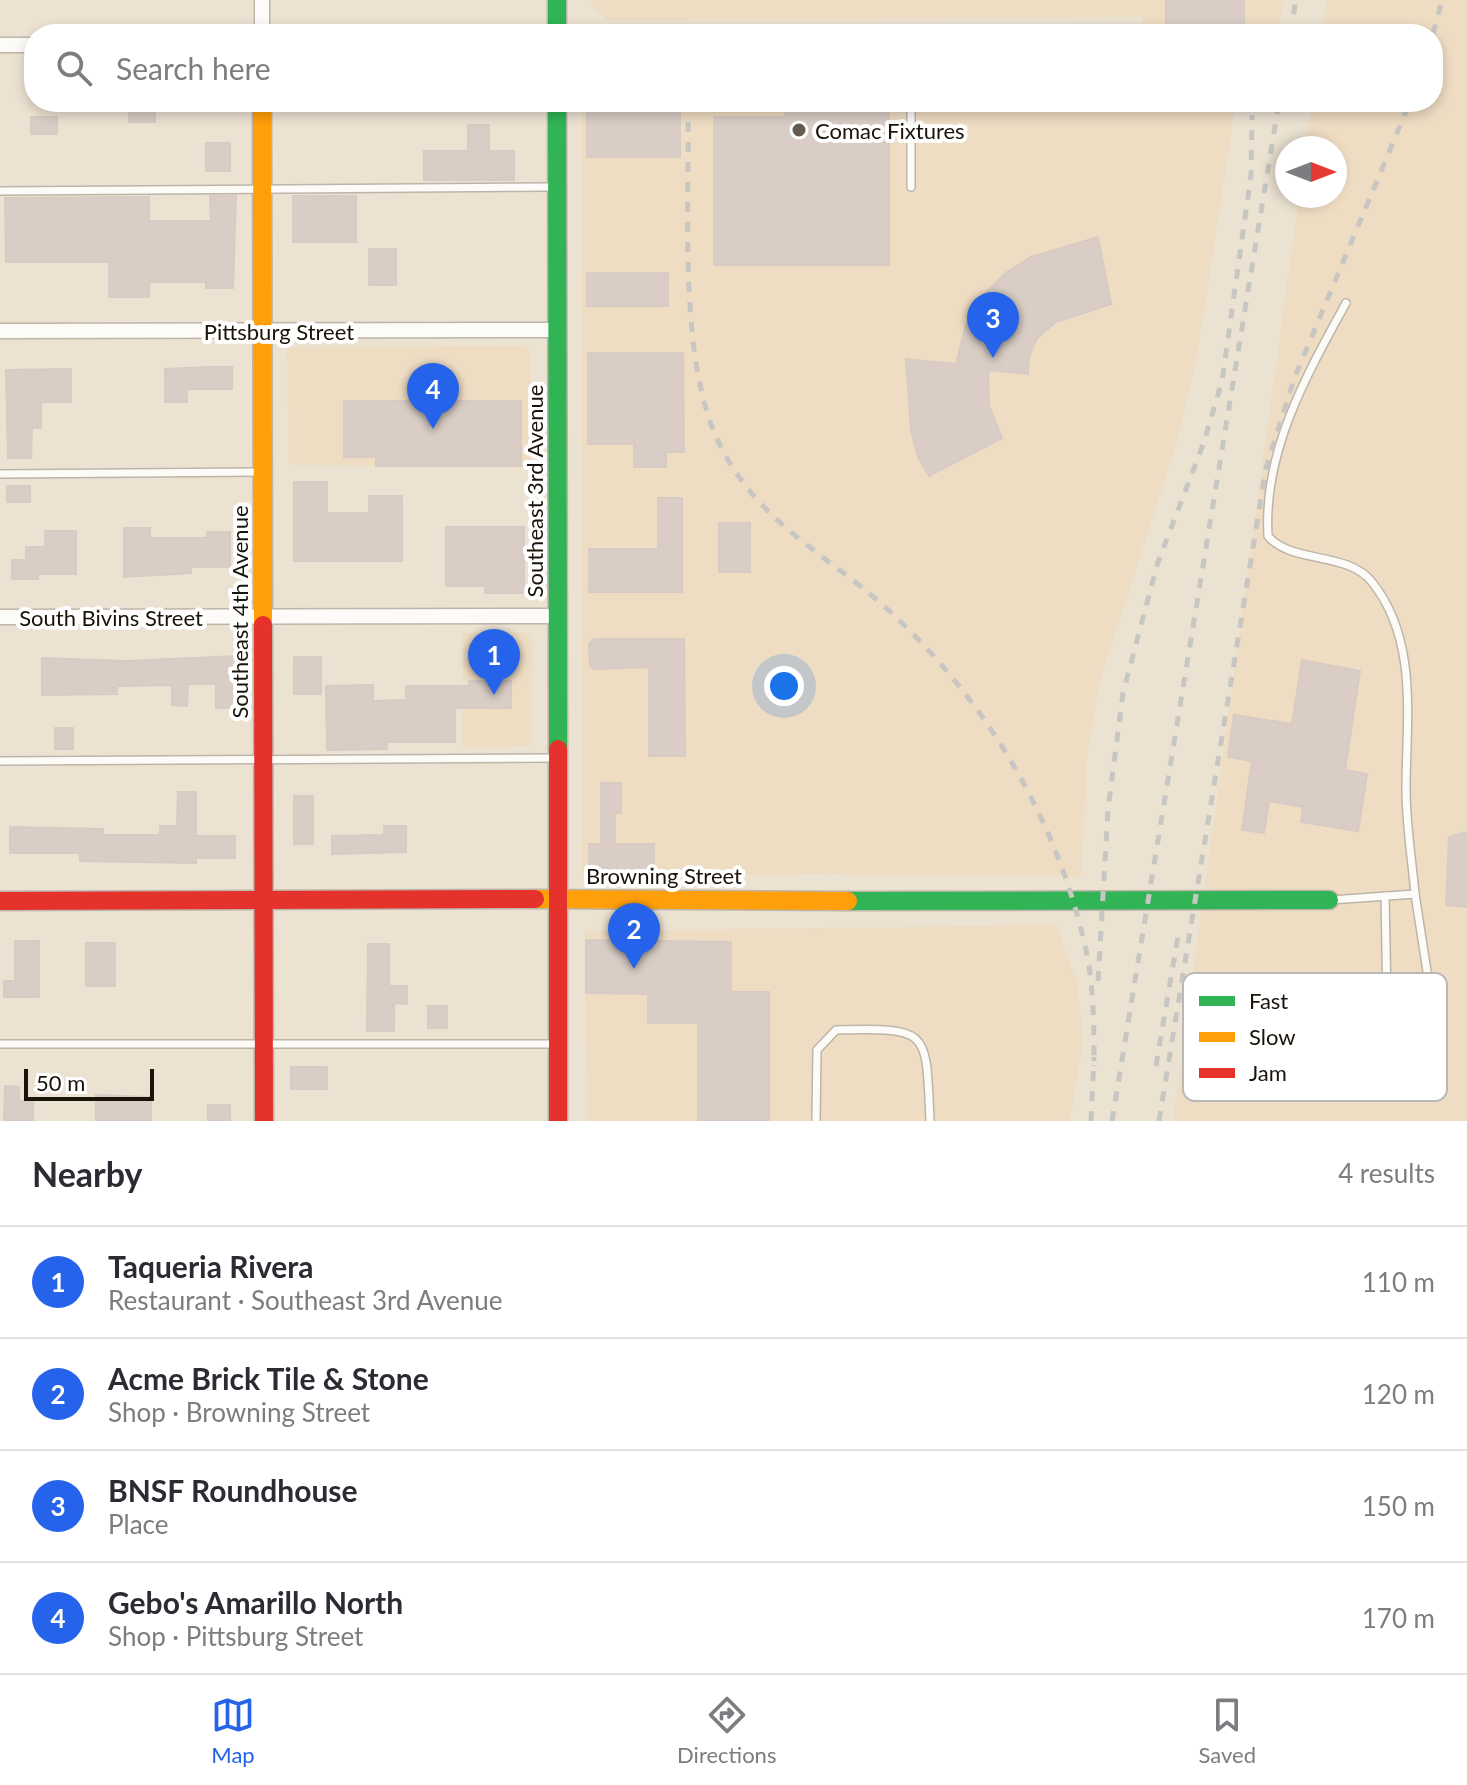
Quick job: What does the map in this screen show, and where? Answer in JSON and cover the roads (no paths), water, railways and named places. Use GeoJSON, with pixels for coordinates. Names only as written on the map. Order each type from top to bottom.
{"type":"FeatureCollection","features":[{"type":"Feature","properties":{"kind":"street"},"geometry":{"type":"LineString","coordinates":[[262,0],[262,24]]}},
{"type":"Feature","properties":{"kind":"street"},"geometry":{"type":"LineString","coordinates":[[557,0],[557,24]]}},
{"type":"Feature","properties":{"kind":"street"},"geometry":{"type":"LineString","coordinates":[[0,45],[24,45]]}},
{"type":"Feature","properties":{"kind":"street","name":"Southeast 4th Avenue"},"geometry":{"type":"LineString","coordinates":[[262,112],[264,1121]]}},
{"type":"Feature","properties":{"kind":"street","name":"Southeast 3rd Avenue"},"geometry":{"type":"LineString","coordinates":[[557,112],[558,1121]]}},
{"type":"Feature","properties":{"kind":"street","name":"Pittsburg Street"},"geometry":{"type":"LineString","coordinates":[[0,331],[558,330]]}},
{"type":"Feature","properties":{"kind":"street","name":"South Bivins Street"},"geometry":{"type":"LineString","coordinates":[[0,617],[557,616]]}},
{"type":"Feature","properties":{"kind":"street","name":"Browning Street"},"geometry":{"type":"LineString","coordinates":[[0,901],[557,899],[1195,903],[1329,900]]}},
{"type":"Feature","properties":{"kind":"lane"},"geometry":{"type":"LineString","coordinates":[[911,112],[911,187]]}},
{"type":"Feature","properties":{"kind":"lane"},"geometry":{"type":"LineString","coordinates":[[0,191],[557,187]]}},
{"type":"Feature","properties":{"kind":"lane"},"geometry":{"type":"LineString","coordinates":[[1346,303],[1287,419],[1274,475],[1268,536],[1276,545],[1333,559],[1371,580],[1399,631],[1408,685],[1406,794],[1415,894],[1427,973]]}},
{"type":"Feature","properties":{"kind":"lane"},"geometry":{"type":"LineString","coordinates":[[0,474],[263,472]]}},
{"type":"Feature","properties":{"kind":"lane"},"geometry":{"type":"LineString","coordinates":[[0,761],[558,758]]}},
{"type":"Feature","properties":{"kind":"lane"},"geometry":{"type":"LineString","coordinates":[[1329,900],[1415,894]]}},
{"type":"Feature","properties":{"kind":"lane"},"geometry":{"type":"LineString","coordinates":[[1385,896],[1386,973]]}},
{"type":"Feature","properties":{"kind":"lane"},"geometry":{"type":"LineString","coordinates":[[816,1121],[817,1050],[836,1030],[900,1029],[920,1041],[927,1061],[930,1121]]}},
{"type":"Feature","properties":{"kind":"lane"},"geometry":{"type":"LineString","coordinates":[[0,1044],[558,1044]]}},
{"type":"Feature","properties":{"kind":"railway"},"geometry":{"type":"LineString","coordinates":[[1292,24],[1296,0]]}},
{"type":"Feature","properties":{"kind":"railway"},"geometry":{"type":"LineString","coordinates":[[1436,24],[1442,0]]}},
{"type":"Feature","properties":{"kind":"railway"},"geometry":{"type":"LineString","coordinates":[[688,112],[691,323],[706,408],[719,443],[735,471],[772,515],[862,587],[921,642],[984,719],[1011,761],[1035,805],[1072,897],[1085,945],[1092,990],[1094,1066]]}},
{"type":"Feature","properties":{"kind":"railway"},"geometry":{"type":"LineString","coordinates":[[1112,1121],[1277,112]]}},
{"type":"Feature","properties":{"kind":"railway"},"geometry":{"type":"LineString","coordinates":[[1183,973],[1266,468],[1294,379],[1406,112]]}},
{"type":"Feature","properties":{"kind":"railway"},"geometry":{"type":"LineString","coordinates":[[1098,981],[1108,809],[1123,693],[1157,565],[1204,442],[1222,381],[1251,175],[1252,115]]}},
{"type":"Feature","properties":{"kind":"railway"},"geometry":{"type":"LineString","coordinates":[[1156,1066],[1178,936]]}},
{"type":"Feature","properties":{"kind":"railway"},"geometry":{"type":"LineString","coordinates":[[1159,1121],[1183,975]]}},
{"type":"Feature","properties":{"kind":"railway"},"geometry":{"type":"LineString","coordinates":[[1091,1121],[1094,1057]]}},
{"type":"Feature","properties":{"kind":"place","name":"Comac Fixtures"},"geometry":{"type":"Point","coordinates":[799,130]}},
{"type":"Feature","properties":{"kind":"place","name":"BNSF Roundhouse"},"geometry":{"type":"Point","coordinates":[993,358]}},
{"type":"Feature","properties":{"kind":"place","name":"Gebo's Amarillo North"},"geometry":{"type":"Point","coordinates":[433,429]}},
{"type":"Feature","properties":{"kind":"place","name":"Taqueria Rivera"},"geometry":{"type":"Point","coordinates":[494,695]}},
{"type":"Feature","properties":{"kind":"place","name":"Acme Brick Tile & Stone"},"geometry":{"type":"Point","coordinates":[634,969]}}]}
